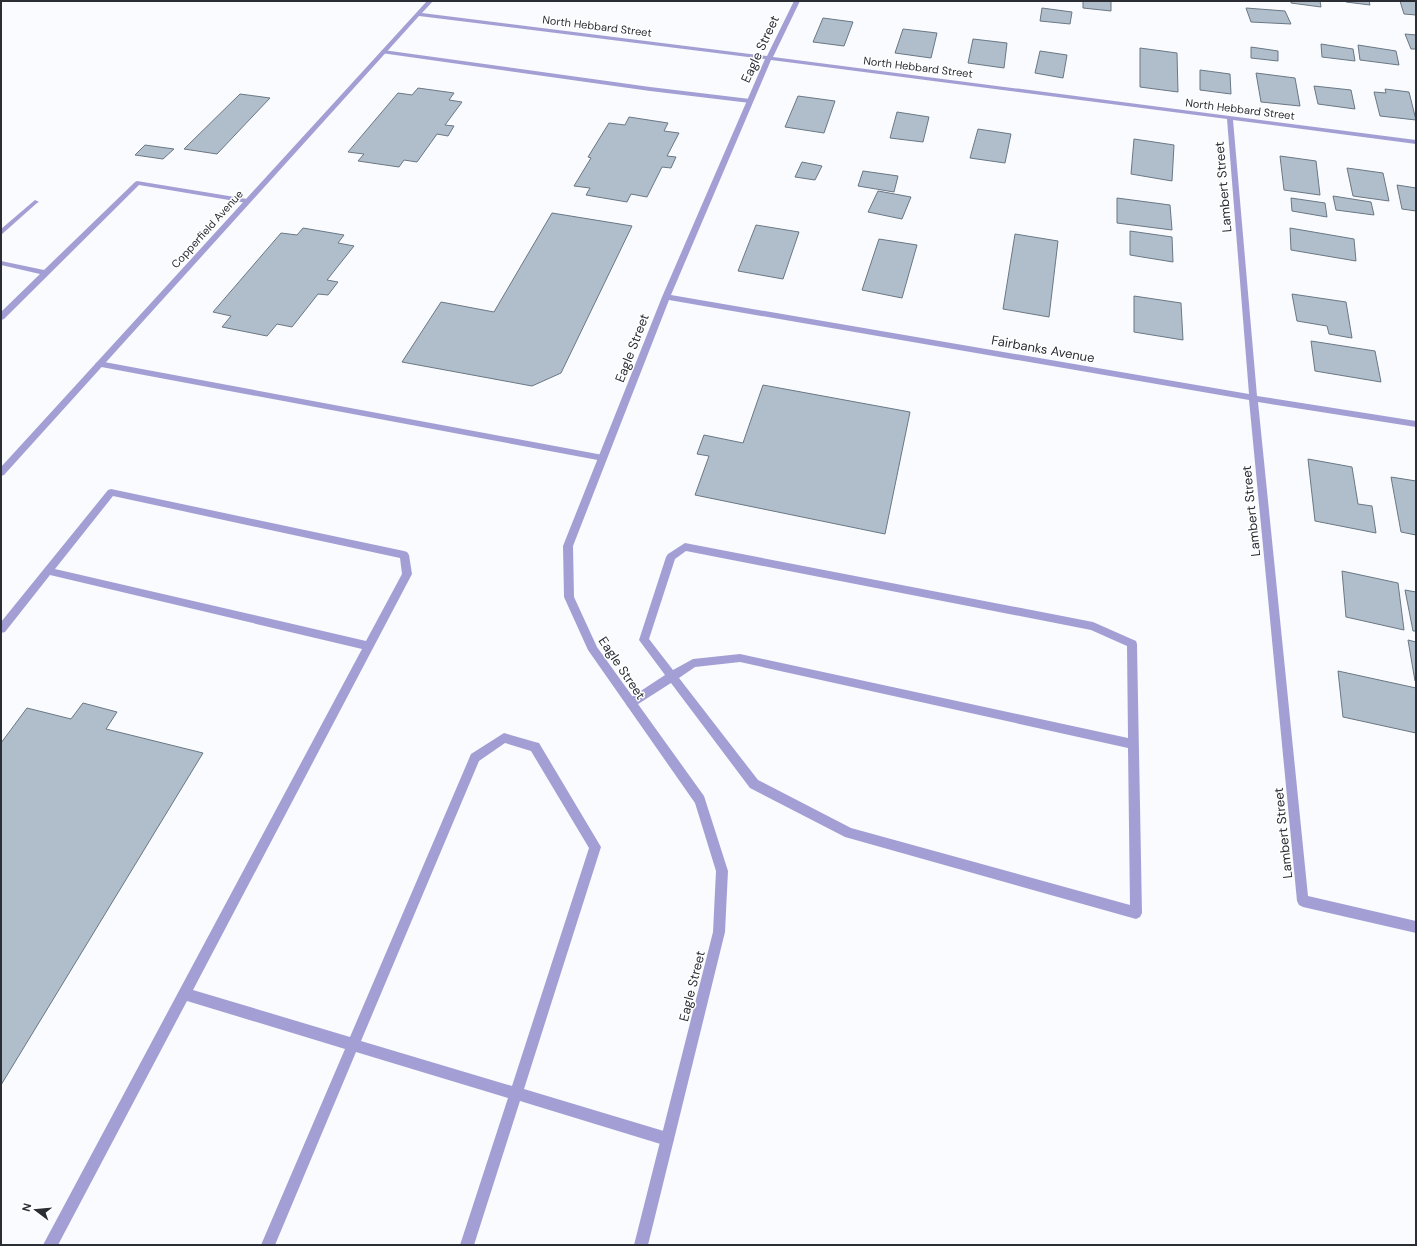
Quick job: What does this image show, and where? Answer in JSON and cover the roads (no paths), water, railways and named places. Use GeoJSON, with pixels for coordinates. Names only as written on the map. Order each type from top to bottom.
{"type":"FeatureCollection","features":[{"type":"Feature","properties":{"kind":"street","name":"Copperfield Avenue"},"geometry":{"type":"LineString","coordinates":[[1,472],[430,1]]}},
{"type":"Feature","properties":{"kind":"street","name":"Eagle Street"},"geometry":{"type":"LineString","coordinates":[[641,1245],[719,932],[722,871],[700,800],[592,650],[569,597],[568,546],[666,297],[769,58],[797,1]]}},
{"type":"Feature","properties":{"kind":"street","name":"North Hebbard Street"},"geometry":{"type":"LineString","coordinates":[[418,14],[1416,142]]}},
{"type":"Feature","properties":{"kind":"street"},"geometry":{"type":"LineString","coordinates":[[383,52],[650,89],[750,101]]}},
{"type":"Feature","properties":{"kind":"street","name":"Lambert Street"},"geometry":{"type":"LineString","coordinates":[[1230,117],[1253,398],[1303,901],[1416,927]]}},
{"type":"Feature","properties":{"kind":"street"},"geometry":{"type":"LineString","coordinates":[[1,317],[137,182],[247,201]]}},
{"type":"Feature","properties":{"kind":"street"},"geometry":{"type":"LineString","coordinates":[[1,233],[34,202]]}},
{"type":"Feature","properties":{"kind":"street"},"geometry":{"type":"LineString","coordinates":[[1,263],[46,273]]}},
{"type":"Feature","properties":{"kind":"street","name":"Fairbanks Avenue"},"geometry":{"type":"LineString","coordinates":[[666,297],[1253,398],[1416,424]]}},
{"type":"Feature","properties":{"kind":"street"},"geometry":{"type":"LineString","coordinates":[[99,364],[603,458]]}},
{"type":"Feature","properties":{"kind":"street"},"geometry":{"type":"LineString","coordinates":[[1,629],[111,492],[404,555],[407,574],[50,1245]]}},
{"type":"Feature","properties":{"kind":"street"},"geometry":{"type":"LineString","coordinates":[[685,547],[1093,626],[1132,644],[1133,744],[1136,913],[849,834],[754,784],[671,678],[644,640],[671,557],[685,547]]}},
{"type":"Feature","properties":{"kind":"street"},"geometry":{"type":"LineString","coordinates":[[48,571],[369,646]]}},
{"type":"Feature","properties":{"kind":"street"},"geometry":{"type":"LineString","coordinates":[[631,704],[693,663],[740,658],[1133,744]]}},
{"type":"Feature","properties":{"kind":"street"},"geometry":{"type":"LineString","coordinates":[[268,1245],[475,758],[504,738],[535,747],[595,847],[467,1245]]}},
{"type":"Feature","properties":{"kind":"street"},"geometry":{"type":"LineString","coordinates":[[184,994],[667,1139]]}}]}
